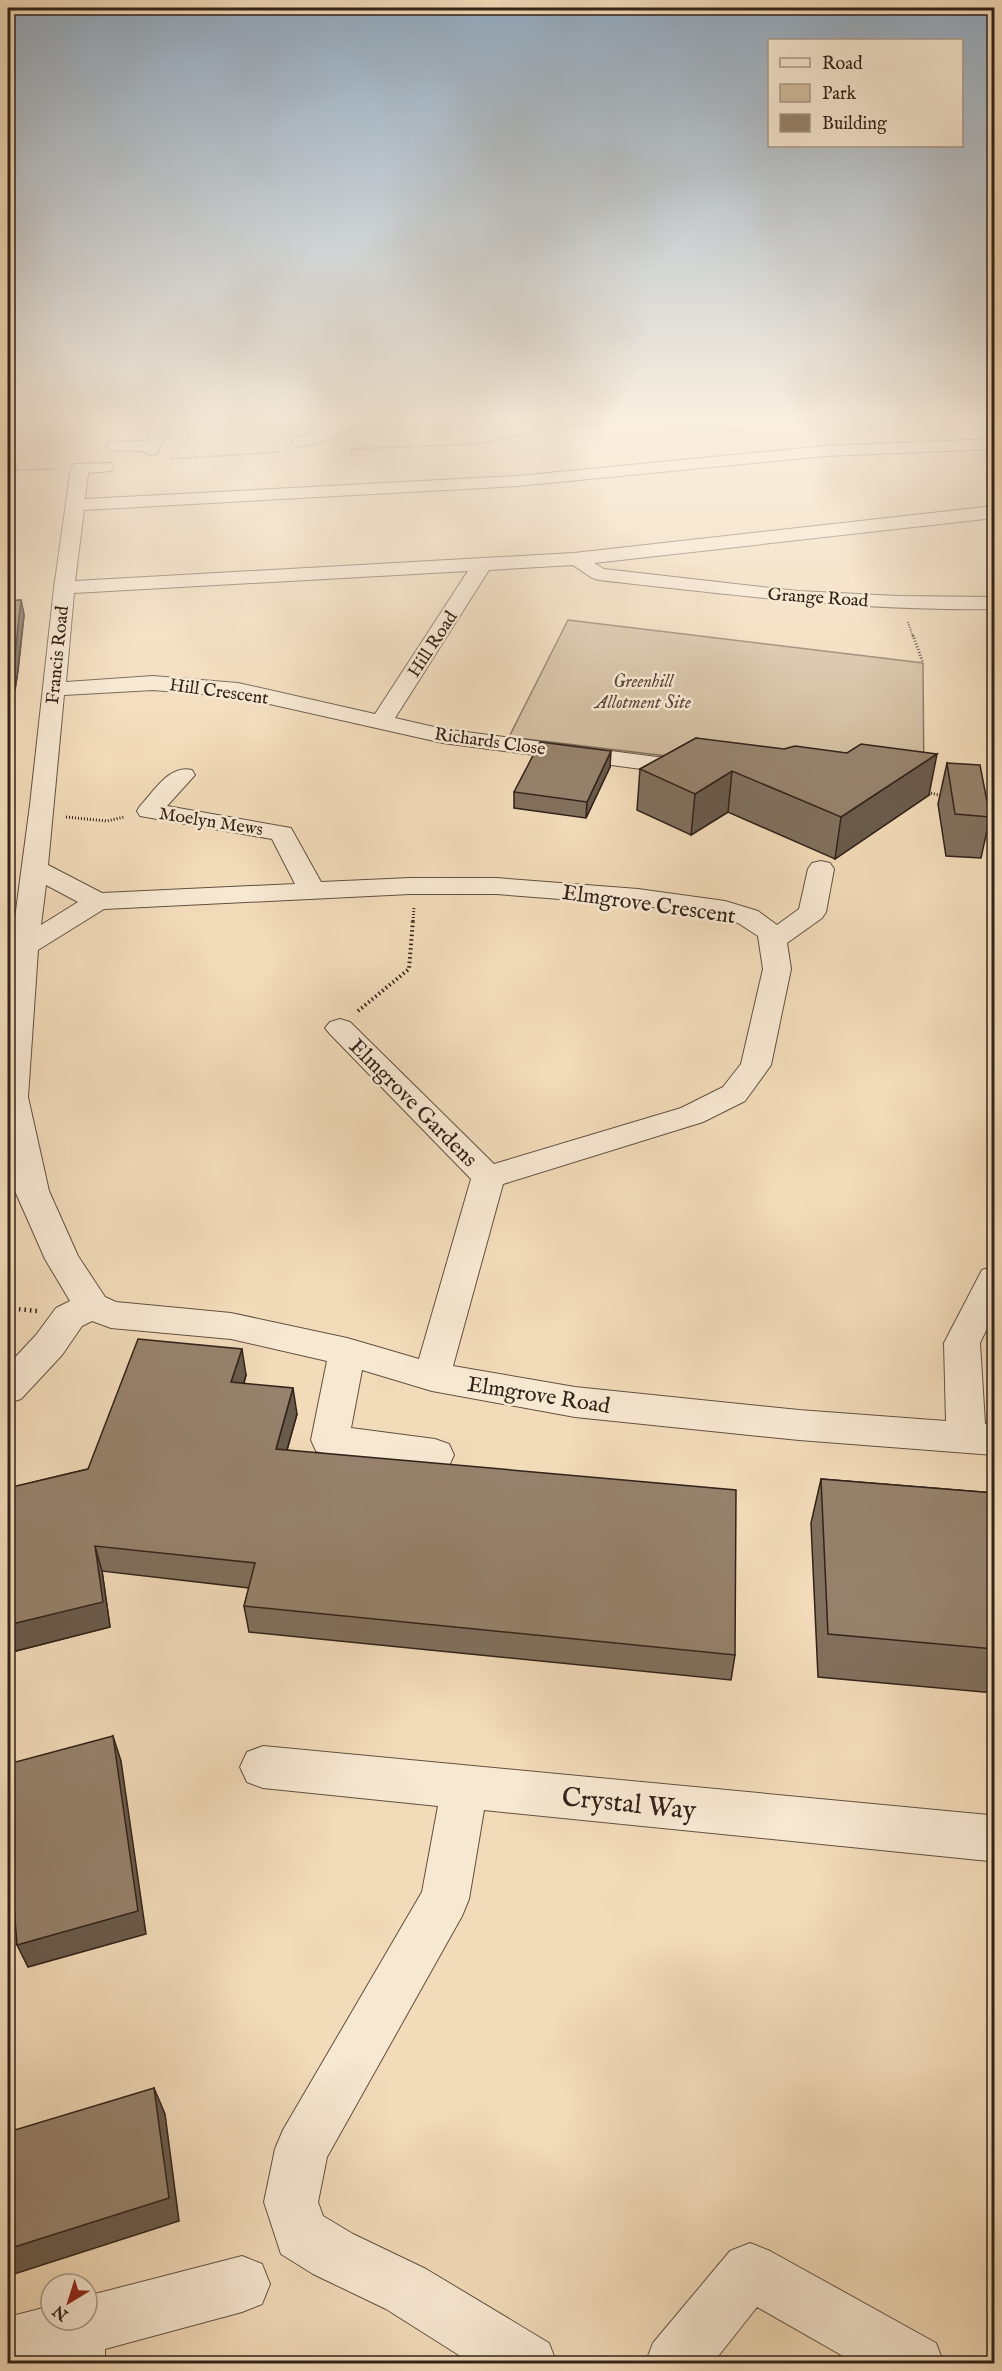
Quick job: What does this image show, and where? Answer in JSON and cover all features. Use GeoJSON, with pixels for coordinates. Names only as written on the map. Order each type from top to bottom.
{"type":"FeatureCollection","features":[{"type":"Feature","properties":{"kind":"street","name":"Francis Road"},"geometry":{"type":"LineString","coordinates":[[72,526],[24,947],[12,1097],[32,1191],[63,1259],[92,1306]]}},
{"type":"Feature","properties":{"kind":"street"},"geometry":{"type":"LineString","coordinates":[[64,588],[574,559],[872,526]]}},
{"type":"Feature","properties":{"kind":"street","name":"Grange Road"},"geometry":{"type":"LineString","coordinates":[[574,559],[600,574],[798,597],[898,602],[994,603]]}},
{"type":"Feature","properties":{"kind":"street","name":"Hill Road"},"geometry":{"type":"LineString","coordinates":[[381,723],[482,565]]}},
{"type":"Feature","properties":{"kind":"street","name":"Hill Crescent"},"geometry":{"type":"LineString","coordinates":[[54,689],[153,683],[238,690],[381,723]]}},
{"type":"Feature","properties":{"kind":"street","name":"Richards Close"},"geometry":{"type":"LineString","coordinates":[[381,723],[443,736],[721,772]]}},
{"type":"Feature","properties":{"kind":"street"},"geometry":{"type":"LineString","coordinates":[[148,811],[183,775]]}},
{"type":"Feature","properties":{"kind":"street","name":"Moelyn Mews"},"geometry":{"type":"LineString","coordinates":[[148,811],[282,833],[311,889]]}},
{"type":"Feature","properties":{"kind":"street"},"geometry":{"type":"LineString","coordinates":[[33,868],[98,901]]}},
{"type":"Feature","properties":{"kind":"street"},"geometry":{"type":"LineString","coordinates":[[432,1377],[488,1177],[692,1115],[734,1094],[756,1065],[777,969],[772,941],[812,912],[821,869]]}},
{"type":"Feature","properties":{"kind":"street","name":"Elmgrove Crescent"},"geometry":{"type":"LineString","coordinates":[[24,947],[98,901],[311,889],[415,886],[496,886],[638,897],[716,907],[748,917],[771,933],[772,941]]}},
{"type":"Feature","properties":{"kind":"street","name":"Elmgrove Gardens"},"geometry":{"type":"LineString","coordinates":[[340,1028],[488,1177]]}},
{"type":"Feature","properties":{"kind":"street"},"geometry":{"type":"LineString","coordinates":[[980,1438],[962,1343],[994,1279]]}},
{"type":"Feature","properties":{"kind":"street"},"geometry":{"type":"LineString","coordinates":[[8,1389],[49,1345],[69,1317],[92,1306]]}},
{"type":"Feature","properties":{"kind":"street","name":"Elmgrove Road"},"geometry":{"type":"LineString","coordinates":[[92,1306],[111,1315],[231,1326],[348,1352],[432,1377],[575,1402],[799,1425],[980,1438]]}},
{"type":"Feature","properties":{"kind":"street"},"geometry":{"type":"LineString","coordinates":[[348,1352],[330,1440],[435,1455]]}},
{"type":"Feature","properties":{"kind":"street","name":"Crystal Way"},"geometry":{"type":"LineString","coordinates":[[263,1767],[989,1838],[994,1836]]}},
{"type":"Feature","properties":{"kind":"street"},"geometry":{"type":"LineString","coordinates":[[465,1786],[445,1899],[302,2149],[291,2202],[301,2234],[333,2254],[406,2289],[528,2364]]}},
{"type":"Feature","properties":{"kind":"street"},"geometry":{"type":"LineString","coordinates":[[674,2364],[750,2271],[915,2364]]}},
{"type":"Feature","properties":{"kind":"street"},"geometry":{"type":"LineString","coordinates":[[8,2346],[76,2346],[242,2284]]}},
{"type":"Feature","properties":{"kind":"path"},"geometry":{"type":"LineString","coordinates":[[898,602],[904,611],[922,663]]}},
{"type":"Feature","properties":{"kind":"path"},"geometry":{"type":"LineString","coordinates":[[916,791],[950,798]]}},
{"type":"Feature","properties":{"kind":"path"},"geometry":{"type":"LineString","coordinates":[[972,802],[994,806]]}},
{"type":"Feature","properties":{"kind":"path"},"geometry":{"type":"LineString","coordinates":[[40,813],[106,821],[148,811]]}},
{"type":"Feature","properties":{"kind":"path"},"geometry":{"type":"LineString","coordinates":[[340,1028],[409,969],[415,886]]}},
{"type":"Feature","properties":{"kind":"green space","name":"Greenhill Allotment Site"},"geometry":{"type":"Polygon","coordinates":[[[568,620],[923,663],[924,787],[509,737],[568,620]]]}},
{"type":"Feature","properties":{"kind":"building"},"geometry":{"type":"Polygon","coordinates":[[[21,600],[15,655],[11,675],[9,675],[8,693],[8,601],[21,600]]]}},
{"type":"Feature","properties":{"kind":"building"},"geometry":{"type":"Polygon","coordinates":[[[696,738],[784,749],[795,746],[847,753],[861,744],[937,754],[841,817],[732,771],[695,794],[640,769],[696,738]]]}},
{"type":"Feature","properties":{"kind":"building"},"geometry":{"type":"Polygon","coordinates":[[[540,742],[611,751],[587,802],[514,792],[540,742]]]}},
{"type":"Feature","properties":{"kind":"building"},"geometry":{"type":"Polygon","coordinates":[[[947,763],[980,765],[990,817],[955,814],[947,763]]]}},
{"type":"Feature","properties":{"kind":"building"},"geometry":{"type":"Polygon","coordinates":[[[138,1339],[242,1349],[231,1382],[293,1388],[276,1449],[736,1490],[735,1655],[244,1606],[255,1563],[95,1546],[103,1602],[8,1625],[8,1488],[88,1469],[138,1339]]]}},
{"type":"Feature","properties":{"kind":"building"},"geometry":{"type":"Polygon","coordinates":[[[821,1479],[994,1493],[994,1649],[828,1634],[821,1479]]]}},
{"type":"Feature","properties":{"kind":"building"},"geometry":{"type":"Polygon","coordinates":[[[113,1736],[138,1911],[17,1945],[8,1832],[8,1764],[113,1736]]]}},
{"type":"Feature","properties":{"kind":"building"},"geometry":{"type":"Polygon","coordinates":[[[154,2088],[169,2198],[8,2249],[8,2132],[154,2088]]]}}]}
